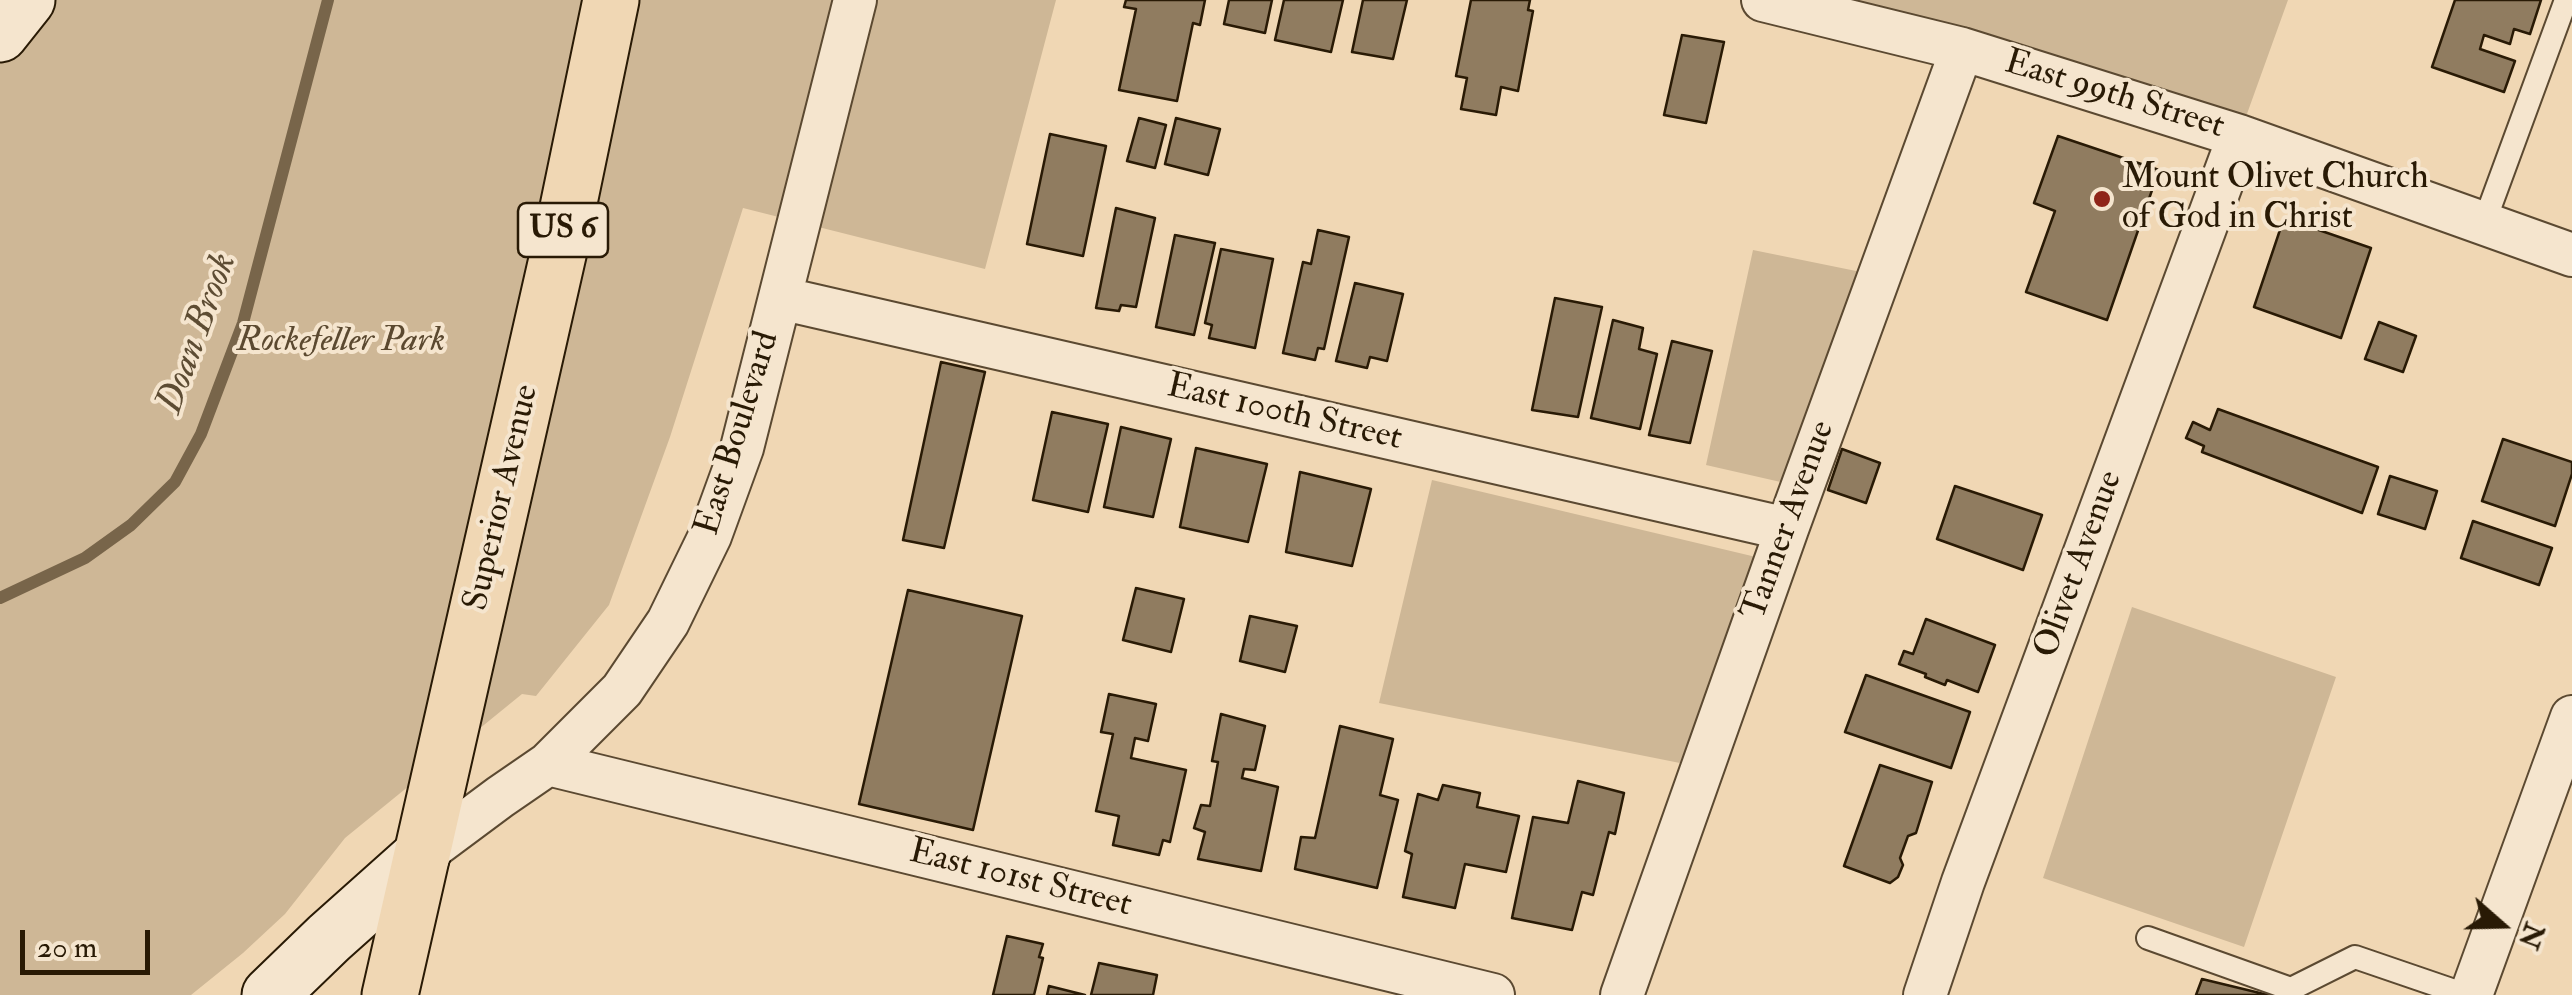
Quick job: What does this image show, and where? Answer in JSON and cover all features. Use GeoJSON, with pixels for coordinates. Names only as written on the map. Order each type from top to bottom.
{"type":"FeatureCollection","features":[{"type":"Feature","properties":{"kind":"main road","name":"Superior Avenue"},"geometry":{"type":"LineString","coordinates":[[390,995],[560,246],[611,0]]}},
{"type":"Feature","properties":{"kind":"street"},"geometry":{"type":"LineString","coordinates":[[0,34],[27,0]]}},
{"type":"Feature","properties":{"kind":"street","name":"East Boulevard"},"geometry":{"type":"LineString","coordinates":[[270,995],[422,856],[548,764],[622,690],[668,622],[710,536],[742,448],[854,0]]}},
{"type":"Feature","properties":{"kind":"street","name":"East 99th Street"},"geometry":{"type":"LineString","coordinates":[[1763,0],[1962,48],[2239,136],[2572,255]]}},
{"type":"Feature","properties":{"kind":"street","name":"Tanner Avenue"},"geometry":{"type":"LineString","coordinates":[[1622,995],[1962,48]]}},
{"type":"Feature","properties":{"kind":"street","name":"Olivet Avenue"},"geometry":{"type":"LineString","coordinates":[[1925,995],[1963,882],[2239,136]]}},
{"type":"Feature","properties":{"kind":"street","name":"East 100th Street"},"geometry":{"type":"LineString","coordinates":[[780,298],[1787,529]]}},
{"type":"Feature","properties":{"kind":"street"},"geometry":{"type":"LineString","coordinates":[[2468,995],[2572,717]]}},
{"type":"Feature","properties":{"kind":"street","name":"East 101st Street"},"geometry":{"type":"LineString","coordinates":[[548,764],[1493,995]]}},
{"type":"Feature","properties":{"kind":"lane"},"geometry":{"type":"LineString","coordinates":[[2484,224],[2566,0]]}},
{"type":"Feature","properties":{"kind":"lane"},"geometry":{"type":"LineString","coordinates":[[2148,938],[2291,989],[2356,958],[2468,995]]}},
{"type":"Feature","properties":{"kind":"green space","name":"Rockefeller Park"},"geometry":{"type":"Polygon","coordinates":[[[0,0],[1056,0],[985,269],[743,208],[670,437],[609,605],[536,696],[522,694],[345,838],[285,914],[191,995],[0,995],[0,0]]]}},
{"type":"Feature","properties":{"kind":"green space"},"geometry":{"type":"Polygon","coordinates":[[[1763,0],[2288,0],[2239,136],[1763,0]]]}},
{"type":"Feature","properties":{"kind":"green space"},"geometry":{"type":"Polygon","coordinates":[[[1753,250],[1861,272],[1785,483],[1706,465],[1753,250]]]}},
{"type":"Feature","properties":{"kind":"green space"},"geometry":{"type":"Polygon","coordinates":[[[1432,480],[1756,557],[1680,763],[1379,703],[1432,480]]]}},
{"type":"Feature","properties":{"kind":"green space"},"geometry":{"type":"Polygon","coordinates":[[[2132,607],[2336,677],[2244,947],[2043,878],[2132,607]]]}},
{"type":"Feature","properties":{"kind":"building"},"geometry":{"type":"Polygon","coordinates":[[[1126,0],[1205,0],[1200,25],[1193,23],[1177,101],[1119,90],[1136,9],[1124,7],[1126,0]]]}},
{"type":"Feature","properties":{"kind":"building"},"geometry":{"type":"Polygon","coordinates":[[[1229,0],[1272,0],[1265,33],[1224,24],[1229,0]]]}},
{"type":"Feature","properties":{"kind":"building"},"geometry":{"type":"Polygon","coordinates":[[[1284,0],[1343,0],[1331,52],[1275,40],[1284,0]]]}},
{"type":"Feature","properties":{"kind":"building"},"geometry":{"type":"Polygon","coordinates":[[[1363,0],[1407,0],[1393,59],[1352,52],[1363,0]]]}},
{"type":"Feature","properties":{"kind":"building"},"geometry":{"type":"Polygon","coordinates":[[[1471,0],[1530,0],[1528,10],[1533,11],[1518,91],[1501,87],[1496,115],[1461,109],[1467,78],[1456,76],[1471,0]]]}},
{"type":"Feature","properties":{"kind":"building"},"geometry":{"type":"Polygon","coordinates":[[[2455,0],[2541,0],[2530,34],[2514,29],[2510,44],[2484,35],[2480,49],[2515,61],[2504,92],[2432,67],[2455,0]]]}},
{"type":"Feature","properties":{"kind":"building"},"geometry":{"type":"Polygon","coordinates":[[[1682,35],[1724,42],[1706,123],[1664,115],[1682,35]]]}},
{"type":"Feature","properties":{"kind":"building"},"geometry":{"type":"Polygon","coordinates":[[[1139,118],[1166,125],[1155,168],[1127,161],[1139,118]]]}},
{"type":"Feature","properties":{"kind":"building"},"geometry":{"type":"Polygon","coordinates":[[[1176,118],[1220,129],[1208,175],[1165,164],[1176,118]]]}},
{"type":"Feature","properties":{"kind":"building"},"geometry":{"type":"Polygon","coordinates":[[[1050,134],[1106,146],[1083,256],[1027,244],[1050,134]]]}},
{"type":"Feature","properties":{"kind":"building"},"geometry":{"type":"Polygon","coordinates":[[[2058,136],[2159,170],[2107,320],[2026,292],[2055,211],[2034,203],[2058,136]]]}},
{"type":"Feature","properties":{"kind":"building"},"geometry":{"type":"Polygon","coordinates":[[[1116,208],[1155,218],[1136,307],[1121,305],[1119,311],[1096,308],[1116,208]]]}},
{"type":"Feature","properties":{"kind":"building"},"geometry":{"type":"Polygon","coordinates":[[[2284,218],[2371,248],[2341,338],[2254,307],[2284,218]]]}},
{"type":"Feature","properties":{"kind":"building"},"geometry":{"type":"Polygon","coordinates":[[[1318,230],[1349,237],[1324,349],[1318,348],[1315,360],[1283,353],[1303,262],[1311,264],[1318,230]]]}},
{"type":"Feature","properties":{"kind":"building"},"geometry":{"type":"Polygon","coordinates":[[[1175,235],[1215,243],[1194,335],[1156,327],[1175,235]]]}},
{"type":"Feature","properties":{"kind":"building"},"geometry":{"type":"Polygon","coordinates":[[[1221,249],[1273,259],[1255,348],[1209,338],[1212,325],[1205,323],[1221,249]]]}},
{"type":"Feature","properties":{"kind":"building"},"geometry":{"type":"Polygon","coordinates":[[[1355,283],[1403,294],[1387,361],[1370,357],[1367,368],[1336,361],[1355,283]]]}},
{"type":"Feature","properties":{"kind":"building"},"geometry":{"type":"Polygon","coordinates":[[[1555,298],[1602,307],[1578,417],[1532,410],[1555,298]]]}},
{"type":"Feature","properties":{"kind":"building"},"geometry":{"type":"Polygon","coordinates":[[[1613,320],[1643,328],[1639,349],[1657,354],[1640,429],[1591,418],[1613,320]]]}},
{"type":"Feature","properties":{"kind":"building"},"geometry":{"type":"Polygon","coordinates":[[[2379,322],[2416,336],[2403,372],[2365,359],[2379,322]]]}},
{"type":"Feature","properties":{"kind":"building"},"geometry":{"type":"Polygon","coordinates":[[[1672,341],[1712,351],[1690,443],[1649,435],[1672,341]]]}},
{"type":"Feature","properties":{"kind":"building"},"geometry":{"type":"Polygon","coordinates":[[[941,362],[985,372],[944,548],[903,540],[941,362]]]}},
{"type":"Feature","properties":{"kind":"building"},"geometry":{"type":"Polygon","coordinates":[[[2218,409],[2378,467],[2362,513],[2202,452],[2204,446],[2186,438],[2193,422],[2210,430],[2218,409]]]}},
{"type":"Feature","properties":{"kind":"building"},"geometry":{"type":"Polygon","coordinates":[[[1052,412],[1108,424],[1088,512],[1033,500],[1052,412]]]}},
{"type":"Feature","properties":{"kind":"building"},"geometry":{"type":"Polygon","coordinates":[[[1121,427],[1171,439],[1153,517],[1104,507],[1121,427]]]}},
{"type":"Feature","properties":{"kind":"building"},"geometry":{"type":"Polygon","coordinates":[[[2503,439],[2572,462],[2572,474],[2555,526],[2482,501],[2503,439]]]}},
{"type":"Feature","properties":{"kind":"building"},"geometry":{"type":"Polygon","coordinates":[[[1196,448],[1267,464],[1248,542],[1180,527],[1196,448]]]}},
{"type":"Feature","properties":{"kind":"building"},"geometry":{"type":"Polygon","coordinates":[[[1842,449],[1880,463],[1866,503],[1828,490],[1842,449]]]}},
{"type":"Feature","properties":{"kind":"building"},"geometry":{"type":"Polygon","coordinates":[[[1300,472],[1371,489],[1352,566],[1286,552],[1300,472]]]}},
{"type":"Feature","properties":{"kind":"building"},"geometry":{"type":"Polygon","coordinates":[[[2390,476],[2437,491],[2425,529],[2378,514],[2390,476]]]}},
{"type":"Feature","properties":{"kind":"building"},"geometry":{"type":"Polygon","coordinates":[[[1955,486],[2042,515],[2023,570],[1937,539],[1955,486]]]}},
{"type":"Feature","properties":{"kind":"building"},"geometry":{"type":"Polygon","coordinates":[[[2473,521],[2552,548],[2539,585],[2461,558],[2473,521]]]}},
{"type":"Feature","properties":{"kind":"building"},"geometry":{"type":"Polygon","coordinates":[[[1136,588],[1184,599],[1171,652],[1123,640],[1136,588]]]}},
{"type":"Feature","properties":{"kind":"building"},"geometry":{"type":"Polygon","coordinates":[[[908,590],[1022,616],[973,830],[859,804],[908,590]]]}},
{"type":"Feature","properties":{"kind":"building"},"geometry":{"type":"Polygon","coordinates":[[[1250,616],[1297,626],[1285,672],[1240,661],[1250,616]]]}},
{"type":"Feature","properties":{"kind":"building"},"geometry":{"type":"Polygon","coordinates":[[[1926,619],[1995,645],[1978,692],[1947,680],[1945,685],[1899,664],[1904,651],[1913,654],[1926,619]]]}},
{"type":"Feature","properties":{"kind":"building"},"geometry":{"type":"Polygon","coordinates":[[[1866,675],[1970,712],[1951,768],[1845,732],[1866,675]]]}},
{"type":"Feature","properties":{"kind":"building"},"geometry":{"type":"Polygon","coordinates":[[[1109,694],[1156,704],[1148,741],[1135,738],[1131,758],[1186,770],[1170,842],[1163,840],[1159,855],[1113,845],[1119,816],[1096,811],[1113,734],[1101,732],[1109,694]]]}},
{"type":"Feature","properties":{"kind":"building"},"geometry":{"type":"Polygon","coordinates":[[[1221,714],[1265,726],[1255,770],[1244,769],[1242,778],[1278,787],[1261,871],[1198,859],[1205,832],[1194,828],[1201,805],[1210,806],[1218,762],[1212,761],[1221,714]]]}},
{"type":"Feature","properties":{"kind":"building"},"geometry":{"type":"Polygon","coordinates":[[[1340,726],[1393,739],[1380,795],[1398,800],[1377,888],[1295,869],[1301,837],[1315,838],[1340,726]]]}},
{"type":"Feature","properties":{"kind":"building"},"geometry":{"type":"Polygon","coordinates":[[[1880,765],[1932,782],[1916,833],[1908,836],[1900,858],[1903,865],[1890,883],[1844,866],[1880,765]]]}},
{"type":"Feature","properties":{"kind":"building"},"geometry":{"type":"Polygon","coordinates":[[[1578,781],[1624,793],[1615,834],[1609,832],[1593,895],[1582,892],[1572,930],[1512,918],[1533,817],[1568,823],[1578,781]]]}},
{"type":"Feature","properties":{"kind":"building"},"geometry":{"type":"Polygon","coordinates":[[[1443,785],[1480,793],[1477,807],[1519,816],[1506,872],[1465,864],[1455,908],[1403,897],[1412,854],[1405,851],[1418,794],[1438,800],[1443,785]]]}},
{"type":"Feature","properties":{"kind":"building"},"geometry":{"type":"Polygon","coordinates":[[[1007,936],[1043,944],[1034,995],[993,995],[1007,936]]]}},
{"type":"Feature","properties":{"kind":"building"},"geometry":{"type":"Polygon","coordinates":[[[1099,963],[1157,975],[1153,995],[1091,995],[1099,963]]]}},
{"type":"Feature","properties":{"kind":"building"},"geometry":{"type":"Polygon","coordinates":[[[2202,979],[2268,995],[2196,995],[2202,979]]]}},
{"type":"Feature","properties":{"kind":"building"},"geometry":{"type":"Polygon","coordinates":[[[1049,986],[1085,995],[1047,995],[1049,986]]]}},
{"type":"Feature","properties":{"kind":"waterway","name":"Doan Brook"},"geometry":{"type":"LineString","coordinates":[[0,598],[85,558],[131,525],[175,482],[201,434],[243,323],[328,0]]}},
{"type":"Feature","properties":{"kind":"place","name":"Mount Olivet Church of God in Christ"},"geometry":{"type":"Point","coordinates":[2102,199]}}]}
